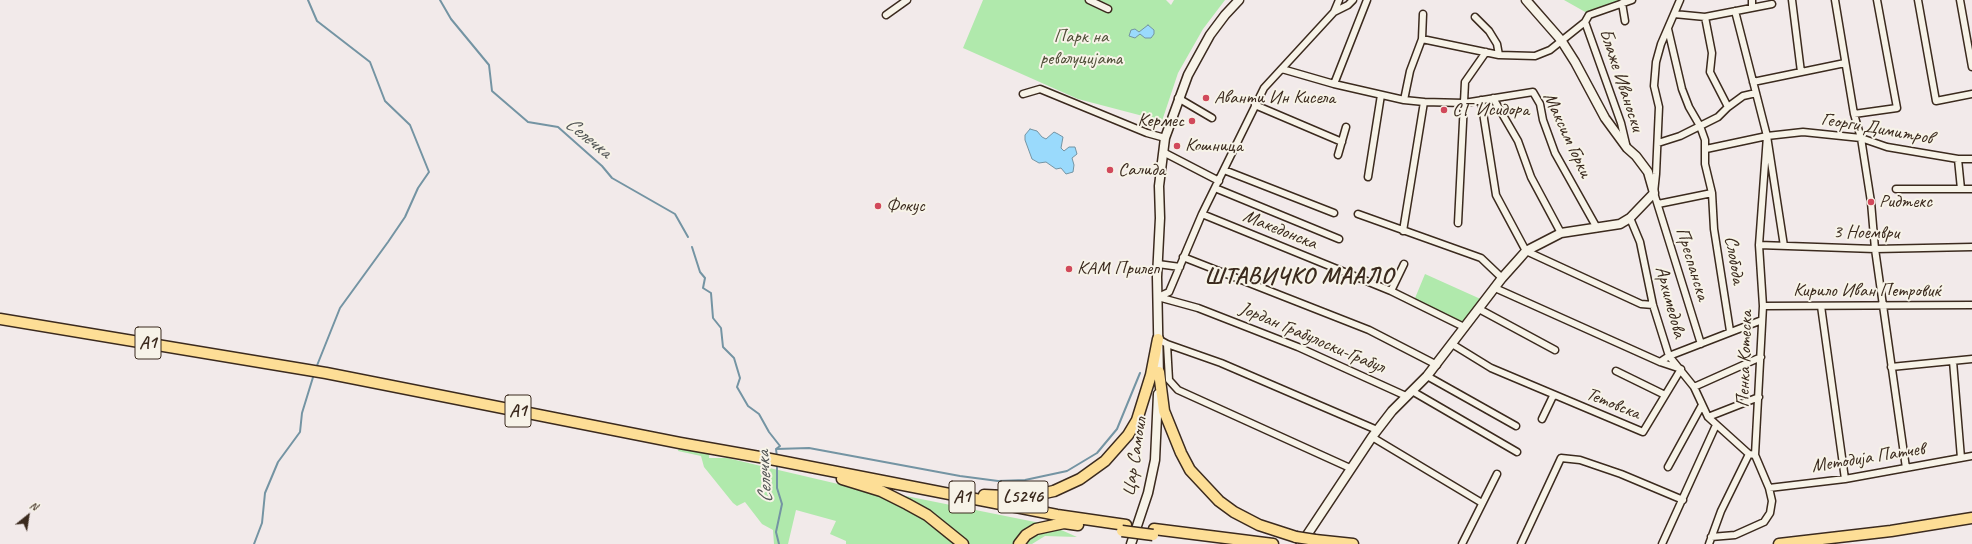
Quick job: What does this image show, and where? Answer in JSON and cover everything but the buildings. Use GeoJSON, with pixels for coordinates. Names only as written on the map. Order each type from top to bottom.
{"type":"FeatureCollection","features":[{"type":"Feature","properties":{"kind":"main road","name":"A1"},"geometry":{"type":"LineString","coordinates":[[0,319],[297,367],[710,448]]}},
{"type":"Feature","properties":{"kind":"main road","name":"L5246"},"geometry":{"type":"LineString","coordinates":[[798,467],[862,471],[982,495],[1026,497],[1054,491],[1080,479],[1105,461],[1128,435],[1137,420],[1145,399],[1155,361],[1162,342]]}},
{"type":"Feature","properties":{"kind":"main road","name":"L5246"},"geometry":{"type":"LineString","coordinates":[[1159,372],[1164,411],[1181,453],[1190,470],[1219,501],[1234,512],[1259,525],[1298,540],[1312,536],[1353,544]]}},
{"type":"Feature","properties":{"kind":"main road","name":"L5246"},"geometry":{"type":"LineString","coordinates":[[710,448],[798,467],[881,491],[927,515],[963,544]]}},
{"type":"Feature","properties":{"kind":"main road","name":"A1"},"geometry":{"type":"LineString","coordinates":[[798,467],[1124,528],[1273,544]]}},
{"type":"Feature","properties":{"kind":"main road"},"geometry":{"type":"LineString","coordinates":[[1780,544],[1891,532],[1972,518]]}},
{"type":"Feature","properties":{"kind":"main road","name":"L5246"},"geometry":{"type":"LineString","coordinates":[[1019,544],[1026,535],[1036,529],[1050,525],[1064,523],[1124,528]]}},
{"type":"Feature","properties":{"kind":"main road"},"geometry":{"type":"LineString","coordinates":[[1153,532],[1219,543],[1241,544]]}},
{"type":"Feature","properties":{"kind":"street"},"geometry":{"type":"LineString","coordinates":[[886,15],[907,0]]}},
{"type":"Feature","properties":{"kind":"street"},"geometry":{"type":"LineString","coordinates":[[1089,0],[1108,8]]}},
{"type":"Feature","properties":{"kind":"street","name":"L5246"},"geometry":{"type":"LineString","coordinates":[[1159,372],[1162,342],[1158,296],[1159,186],[1165,138],[1178,98],[1188,75],[1210,35],[1225,15],[1240,0]]}},
{"type":"Feature","properties":{"kind":"street"},"geometry":{"type":"LineString","coordinates":[[1158,296],[1169,292],[1202,214],[1264,88],[1334,12],[1340,0]]}},
{"type":"Feature","properties":{"kind":"street"},"geometry":{"type":"LineString","coordinates":[[1334,12],[1348,5],[1353,0]]}},
{"type":"Feature","properties":{"kind":"street"},"geometry":{"type":"LineString","coordinates":[[1334,84],[1367,0]]}},
{"type":"Feature","properties":{"kind":"street","name":"Блаже Иваноски"},"geometry":{"type":"LineString","coordinates":[[1526,0],[1561,40],[1575,62],[1605,118],[1627,148],[1636,156],[1648,172],[1654,193]]}},
{"type":"Feature","properties":{"kind":"street","name":"Блаже Иваноски"},"geometry":{"type":"LineString","coordinates":[[1561,40],[1585,22],[1589,15],[1632,0]]}},
{"type":"Feature","properties":{"kind":"street"},"geometry":{"type":"LineString","coordinates":[[1312,536],[1350,468],[1377,430],[1427,376],[1502,278],[1526,251],[1562,233],[1620,224],[1630,218],[1654,193],[1659,107],[1654,86],[1655,70],[1662,44],[1680,0]]}},
{"type":"Feature","properties":{"kind":"street"},"geometry":{"type":"LineString","coordinates":[[1752,0],[1752,8]]}},
{"type":"Feature","properties":{"kind":"street"},"geometry":{"type":"LineString","coordinates":[[1792,0],[1801,72]]}},
{"type":"Feature","properties":{"kind":"street"},"geometry":{"type":"LineString","coordinates":[[1834,0],[1854,114],[1861,138],[1871,202],[1875,249],[1906,468]]}},
{"type":"Feature","properties":{"kind":"street"},"geometry":{"type":"LineString","coordinates":[[1854,114],[1897,108],[1877,0]]}},
{"type":"Feature","properties":{"kind":"street"},"geometry":{"type":"LineString","coordinates":[[1918,0],[1936,101],[1972,94]]}},
{"type":"Feature","properties":{"kind":"street"},"geometry":{"type":"LineString","coordinates":[[1960,0],[1972,67]]}},
{"type":"Feature","properties":{"kind":"street","name":"Блаже Иваноски"},"geometry":{"type":"LineString","coordinates":[[1622,3],[1625,21]]}},
{"type":"Feature","properties":{"kind":"street"},"geometry":{"type":"LineString","coordinates":[[1674,14],[1705,17],[1772,4]]}},
{"type":"Feature","properties":{"kind":"street","name":"Пенка Котеска"},"geometry":{"type":"LineString","coordinates":[[1735,11],[1767,136],[1784,246]]}},
{"type":"Feature","properties":{"kind":"street"},"geometry":{"type":"LineString","coordinates":[[1404,100],[1410,71],[1422,39],[1423,14]]}},
{"type":"Feature","properties":{"kind":"street"},"geometry":{"type":"LineString","coordinates":[[1475,17],[1489,31],[1497,44],[1499,55]]}},
{"type":"Feature","properties":{"kind":"street"},"geometry":{"type":"LineString","coordinates":[[1705,17],[1712,53],[1710,72],[1728,107]]}},
{"type":"Feature","properties":{"kind":"street","name":"Блаже Иваноски"},"geometry":{"type":"LineString","coordinates":[[1585,22],[1621,123],[1627,148]]}},
{"type":"Feature","properties":{"kind":"street","name":"Слобода"},"geometry":{"type":"LineString","coordinates":[[1668,29],[1682,89],[1689,107],[1700,126],[1706,149],[1705,164],[1712,192],[1714,229],[1730,331]]}},
{"type":"Feature","properties":{"kind":"street"},"geometry":{"type":"LineString","coordinates":[[1422,39],[1499,55],[1535,56],[1550,50],[1561,40]]}},
{"type":"Feature","properties":{"kind":"street"},"geometry":{"type":"LineString","coordinates":[[1458,223],[1465,82],[1486,52]]}},
{"type":"Feature","properties":{"kind":"street"},"geometry":{"type":"LineString","coordinates":[[1753,82],[1845,63]]}},
{"type":"Feature","properties":{"kind":"street","name":"Максим Горки"},"geometry":{"type":"LineString","coordinates":[[1282,69],[1334,84],[1381,95],[1404,100],[1424,102],[1464,103],[1533,92],[1540,104],[1543,120],[1555,153],[1597,228]]}},
{"type":"Feature","properties":{"kind":"street"},"geometry":{"type":"LineString","coordinates":[[1023,94],[1040,89],[1147,133],[1165,138]]}},
{"type":"Feature","properties":{"kind":"street"},"geometry":{"type":"LineString","coordinates":[[1658,143],[1680,136],[1718,117],[1728,107],[1743,96],[1756,93]]}},
{"type":"Feature","properties":{"kind":"street"},"geometry":{"type":"LineString","coordinates":[[1368,177],[1381,95]]}},
{"type":"Feature","properties":{"kind":"street"},"geometry":{"type":"LineString","coordinates":[[1178,98],[1212,118]]}},
{"type":"Feature","properties":{"kind":"street"},"geometry":{"type":"LineString","coordinates":[[1493,98],[1518,141],[1531,177],[1562,233]]}},
{"type":"Feature","properties":{"kind":"street"},"geometry":{"type":"LineString","coordinates":[[1481,100],[1496,195],[1526,251],[1641,304],[1653,305]]}},
{"type":"Feature","properties":{"kind":"street"},"geometry":{"type":"LineString","coordinates":[[1403,231],[1424,102]]}},
{"type":"Feature","properties":{"kind":"street"},"geometry":{"type":"LineString","coordinates":[[1255,105],[1342,142]]}},
{"type":"Feature","properties":{"kind":"street"},"geometry":{"type":"LineString","coordinates":[[1338,155],[1346,127]]}},
{"type":"Feature","properties":{"kind":"street","name":"Георги Димитров"},"geometry":{"type":"LineString","coordinates":[[1767,136],[1803,132],[1861,138],[1887,147],[1958,159],[1972,159]]}},
{"type":"Feature","properties":{"kind":"street"},"geometry":{"type":"LineString","coordinates":[[1706,149],[1767,136]]}},
{"type":"Feature","properties":{"kind":"street","name":"Пенка Котеска"},"geometry":{"type":"LineString","coordinates":[[1711,537],[1735,535],[1764,522],[1770,513],[1771,507],[1769,488],[1752,455],[1759,398],[1761,357],[1763,306],[1759,245],[1767,136]]}},
{"type":"Feature","properties":{"kind":"street"},"geometry":{"type":"LineString","coordinates":[[1163,152],[1219,181]]}},
{"type":"Feature","properties":{"kind":"street"},"geometry":{"type":"LineString","coordinates":[[1958,159],[1961,189]]}},
{"type":"Feature","properties":{"kind":"street"},"geometry":{"type":"LineString","coordinates":[[1224,170],[1334,213]]}},
{"type":"Feature","properties":{"kind":"street"},"geometry":{"type":"LineString","coordinates":[[1215,188],[1339,239]]}},
{"type":"Feature","properties":{"kind":"street"},"geometry":{"type":"LineString","coordinates":[[1896,189],[1972,189]]}},
{"type":"Feature","properties":{"kind":"street"},"geometry":{"type":"LineString","coordinates":[[1658,204],[1712,192]]}},
{"type":"Feature","properties":{"kind":"street","name":"Преспанска"},"geometry":{"type":"LineString","coordinates":[[1654,193],[1701,344]]}},
{"type":"Feature","properties":{"kind":"street","name":"Македонска"},"geometry":{"type":"LineString","coordinates":[[1202,214],[1391,291],[1464,327]]}},
{"type":"Feature","properties":{"kind":"street"},"geometry":{"type":"LineString","coordinates":[[1358,214],[1481,258],[1502,278]]}},
{"type":"Feature","properties":{"kind":"street","name":"Архимедова"},"geometry":{"type":"LineString","coordinates":[[1630,218],[1640,242],[1653,305],[1669,356],[1682,369],[1694,387],[1708,417],[1752,455]]}},
{"type":"Feature","properties":{"kind":"street","name":"3 Ноември"},"geometry":{"type":"LineString","coordinates":[[1759,245],[1875,249],[1972,247]]}},
{"type":"Feature","properties":{"kind":"street"},"geometry":{"type":"LineString","coordinates":[[1183,257],[1369,330],[1436,365]]}},
{"type":"Feature","properties":{"kind":"street"},"geometry":{"type":"LineString","coordinates":[[1158,264],[1180,267]]}},
{"type":"Feature","properties":{"kind":"street"},"geometry":{"type":"LineString","coordinates":[[1391,291],[1404,264]]}},
{"type":"Feature","properties":{"kind":"street"},"geometry":{"type":"LineString","coordinates":[[1495,288],[1660,362],[1682,369]]}},
{"type":"Feature","properties":{"kind":"street","name":"Јордан Грабулоски-Грабул"},"geometry":{"type":"LineString","coordinates":[[1158,296],[1198,308],[1298,347],[1409,394]]}},
{"type":"Feature","properties":{"kind":"street","name":"Кирило Иван Петровиќ"},"geometry":{"type":"LineString","coordinates":[[1763,306],[1972,305]]}},
{"type":"Feature","properties":{"kind":"street"},"geometry":{"type":"LineString","coordinates":[[1821,306],[1845,479]]}},
{"type":"Feature","properties":{"kind":"street"},"geometry":{"type":"LineString","coordinates":[[1479,309],[1555,350]]}},
{"type":"Feature","properties":{"kind":"street"},"geometry":{"type":"LineString","coordinates":[[1660,362],[1669,356],[1730,331],[1762,320]]}},
{"type":"Feature","properties":{"kind":"street"},"geometry":{"type":"LineString","coordinates":[[1162,342],[1221,364],[1377,430]]}},
{"type":"Feature","properties":{"kind":"street"},"geometry":{"type":"LineString","coordinates":[[1162,342],[1169,380],[1178,390],[1350,468]]}},
{"type":"Feature","properties":{"kind":"street","name":"Тетовска"},"geometry":{"type":"LineString","coordinates":[[1452,344],[1491,368],[1553,396],[1643,432],[1682,369]]}},
{"type":"Feature","properties":{"kind":"street"},"geometry":{"type":"LineString","coordinates":[[1694,387],[1761,357]]}},
{"type":"Feature","properties":{"kind":"street"},"geometry":{"type":"LineString","coordinates":[[1891,367],[1972,359]]}},
{"type":"Feature","properties":{"kind":"street"},"geometry":{"type":"LineString","coordinates":[[1953,361],[1961,458]]}},
{"type":"Feature","properties":{"kind":"street","name":"Тетовска"},"geometry":{"type":"LineString","coordinates":[[1616,371],[1665,396]]}},
{"type":"Feature","properties":{"kind":"street","name":"Цар Самоил"},"geometry":{"type":"LineString","coordinates":[[1131,544],[1148,493],[1154,460],[1159,372]]}},
{"type":"Feature","properties":{"kind":"street"},"geometry":{"type":"LineString","coordinates":[[1427,376],[1516,426]]}},
{"type":"Feature","properties":{"kind":"street"},"geometry":{"type":"LineString","coordinates":[[1409,394],[1517,452]]}},
{"type":"Feature","properties":{"kind":"street"},"geometry":{"type":"LineString","coordinates":[[1542,419],[1553,396]]}},
{"type":"Feature","properties":{"kind":"street"},"geometry":{"type":"LineString","coordinates":[[1708,417],[1759,398]]}},
{"type":"Feature","properties":{"kind":"street"},"geometry":{"type":"LineString","coordinates":[[1668,467],[1702,405]]}},
{"type":"Feature","properties":{"kind":"street"},"geometry":{"type":"LineString","coordinates":[[1662,544],[1716,425]]}},
{"type":"Feature","properties":{"kind":"street"},"geometry":{"type":"LineString","coordinates":[[1372,437],[1482,503]]}},
{"type":"Feature","properties":{"kind":"street"},"geometry":{"type":"LineString","coordinates":[[1708,544],[1721,511],[1752,455]]}},
{"type":"Feature","properties":{"kind":"street","name":"Методиjа Патчев"},"geometry":{"type":"LineString","coordinates":[[1769,488],[1845,479],[1972,456]]}},
{"type":"Feature","properties":{"kind":"street"},"geometry":{"type":"LineString","coordinates":[[1521,544],[1560,458],[1580,460],[1621,474],[1683,500]]}},
{"type":"Feature","properties":{"kind":"street"},"geometry":{"type":"LineString","coordinates":[[1462,544],[1497,474]]}},
{"type":"Feature","properties":{"kind":"green space","name":"Парк на револуцијата"},"geometry":{"type":"Polygon","coordinates":[[[983,0],[1166,0],[1171,5],[1174,0],[1225,0],[1203,29],[1178,73],[1162,121],[1078,99],[963,48],[983,0]]]}},
{"type":"Feature","properties":{"kind":"green space"},"geometry":{"type":"Polygon","coordinates":[[[1564,0],[1622,0],[1587,13],[1564,0]]]}},
{"type":"Feature","properties":{"kind":"green space"},"geometry":{"type":"Polygon","coordinates":[[[1425,274],[1485,301],[1464,327],[1413,303],[1425,274]]]}},
{"type":"Feature","properties":{"kind":"green space"},"geometry":{"type":"Polygon","coordinates":[[[680,443],[710,448],[709,458],[727,458],[868,491],[881,491],[1050,525],[1077,537],[1045,536],[1032,544],[846,544],[846,541],[830,534],[836,521],[796,510],[788,544],[774,544],[773,530],[762,524],[745,502],[737,506],[733,503],[704,467],[701,456],[678,451],[680,443]]]}},
{"type":"Feature","properties":{"kind":"water"},"geometry":{"type":"Polygon","coordinates":[[[1148,25],[1154,30],[1154,34],[1151,38],[1145,38],[1140,34],[1135,38],[1129,36],[1131,30],[1135,29],[1139,32],[1148,25]]]}},
{"type":"Feature","properties":{"kind":"water"},"geometry":{"type":"Polygon","coordinates":[[[1030,129],[1037,131],[1046,139],[1054,132],[1063,137],[1061,148],[1064,151],[1069,147],[1075,147],[1077,154],[1072,158],[1074,165],[1073,172],[1066,174],[1061,168],[1056,169],[1046,162],[1039,163],[1032,159],[1025,140],[1025,135],[1030,129]]]}},
{"type":"Feature","properties":{"kind":"waterway"},"geometry":{"type":"LineString","coordinates":[[308,0],[317,21],[370,62],[385,101],[410,125],[429,172],[418,188],[405,217],[340,308],[316,368]]}},
{"type":"Feature","properties":{"kind":"waterway","name":"Селечка"},"geometry":{"type":"LineString","coordinates":[[440,0],[451,19],[489,65],[492,91],[528,122],[558,127],[602,166],[612,178],[675,214],[688,237]]}},
{"type":"Feature","properties":{"kind":"waterway","name":"Селечка"},"geometry":{"type":"LineString","coordinates":[[692,247],[700,272],[705,278],[703,288],[711,293],[713,318],[721,328],[723,347],[734,358],[740,378],[737,387],[748,406],[759,414],[769,432],[780,446],[776,449],[777,457]]}},
{"type":"Feature","properties":{"kind":"waterway"},"geometry":{"type":"LineString","coordinates":[[776,449],[809,448],[960,476],[998,481],[1025,480],[1067,471],[1097,453],[1117,429],[1140,373]]}},
{"type":"Feature","properties":{"kind":"waterway"},"geometry":{"type":"LineString","coordinates":[[254,544],[262,523],[265,493],[278,462],[300,432],[302,413],[314,374]]}},
{"type":"Feature","properties":{"kind":"waterway","name":"Селечка"},"geometry":{"type":"LineString","coordinates":[[777,463],[777,488],[782,504],[776,532],[779,544]]}},
{"type":"Feature","properties":{"kind":"place","name":"Аванти Ин Кисела"},"geometry":{"type":"Point","coordinates":[1206,98]}},
{"type":"Feature","properties":{"kind":"place","name":"СГ Исидора"},"geometry":{"type":"Point","coordinates":[1444,110]}},
{"type":"Feature","properties":{"kind":"place","name":"Кермес"},"geometry":{"type":"Point","coordinates":[1192,121]}},
{"type":"Feature","properties":{"kind":"place","name":"Кошница"},"geometry":{"type":"Point","coordinates":[1177,146]}},
{"type":"Feature","properties":{"kind":"place","name":"Салида"},"geometry":{"type":"Point","coordinates":[1110,170]}},
{"type":"Feature","properties":{"kind":"place","name":"Ридтекс"},"geometry":{"type":"Point","coordinates":[1871,202]}},
{"type":"Feature","properties":{"kind":"place","name":"Фокус"},"geometry":{"type":"Point","coordinates":[878,206]}},
{"type":"Feature","properties":{"kind":"place","name":"КАМ Прилеп"},"geometry":{"type":"Point","coordinates":[1069,269]}},
{"type":"Feature","properties":{"kind":"district","name":"ШТАВИЧКО МААЛО"},"geometry":{"type":"Point","coordinates":[1299,277]}}]}
